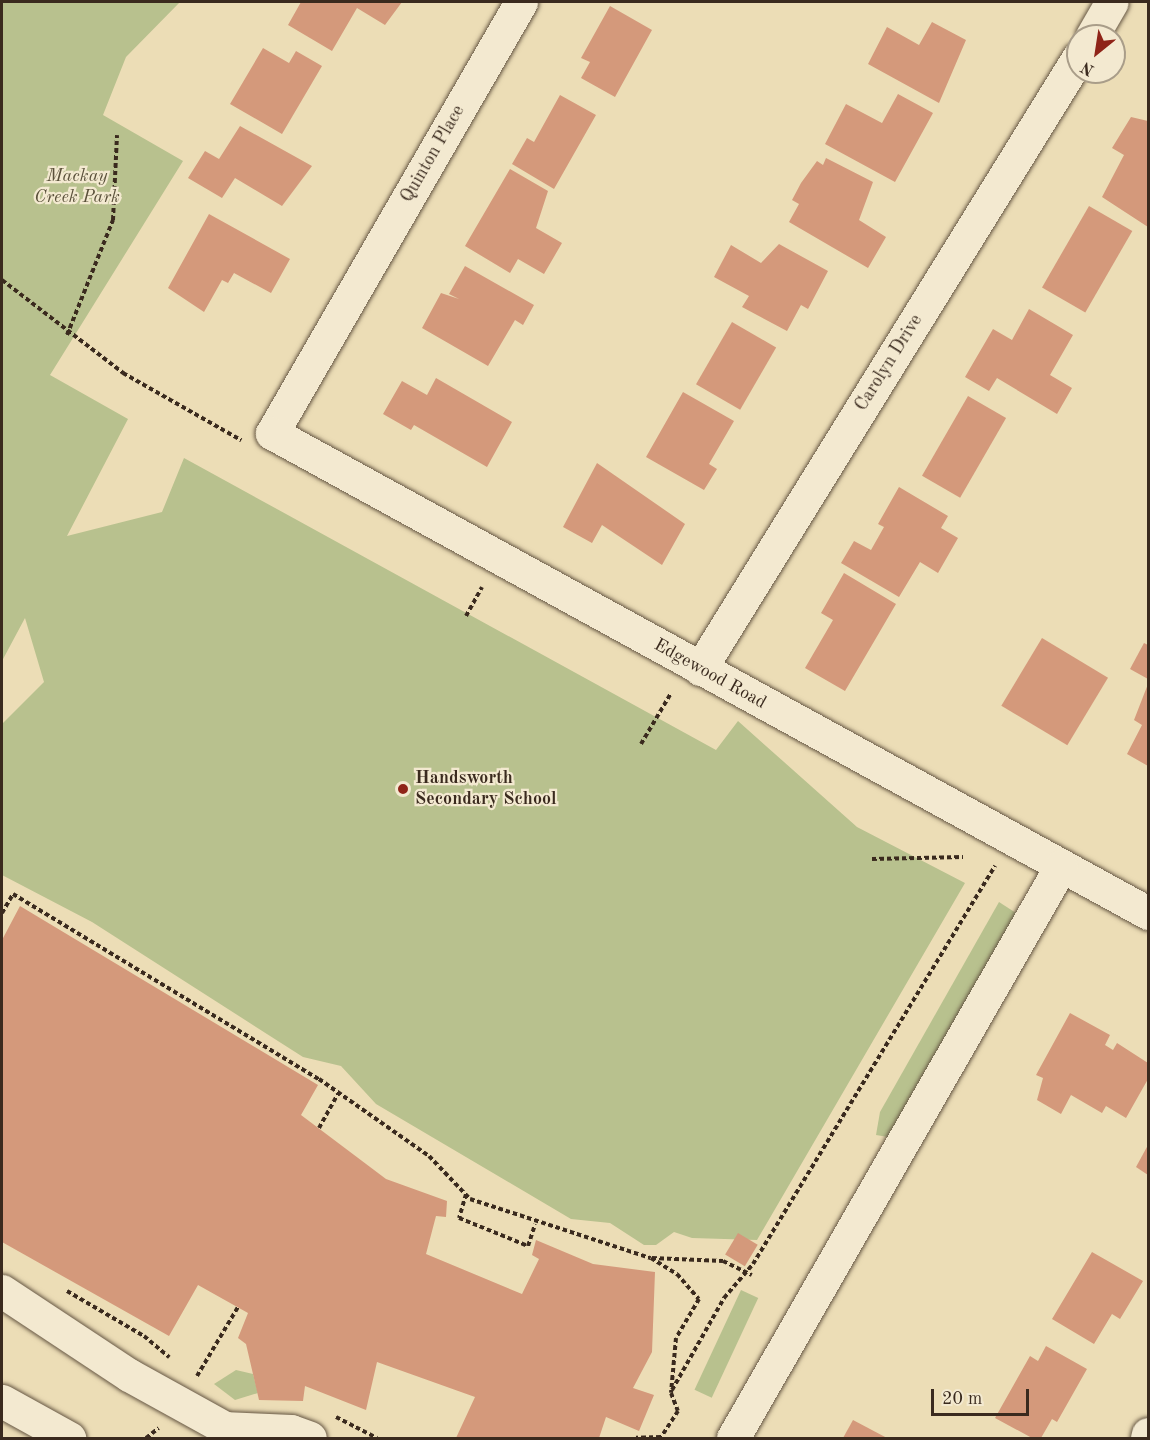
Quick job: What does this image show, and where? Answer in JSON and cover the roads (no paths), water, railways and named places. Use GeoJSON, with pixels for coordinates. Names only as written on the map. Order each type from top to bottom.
{"type":"FeatureCollection","features":[{"type":"Feature","properties":{"kind":"street","name":"Quinton Place"},"geometry":{"type":"LineString","coordinates":[[272,433],[521,2]]}},
{"type":"Feature","properties":{"kind":"street","name":"Carolyn Drive"},"geometry":{"type":"LineString","coordinates":[[700,669],[1066,77]]}},
{"type":"Feature","properties":{"kind":"street","name":"Edgewood Road"},"geometry":{"type":"LineString","coordinates":[[272,433],[1149,914]]}},
{"type":"Feature","properties":{"kind":"street"},"geometry":{"type":"LineString","coordinates":[[733,1438],[1061,866]]}},
{"type":"Feature","properties":{"kind":"street"},"geometry":{"type":"LineString","coordinates":[[2,1291],[233,1433],[291,1431],[317,1425]]}},
{"type":"Feature","properties":{"kind":"street"},"geometry":{"type":"LineString","coordinates":[[14,1418],[69,1438]]}},
{"type":"Feature","properties":{"kind":"street"},"geometry":{"type":"LineString","coordinates":[[1147,1438],[1149,1434]]}},
{"type":"Feature","properties":{"kind":"place","name":"Handsworth Secondary School"},"geometry":{"type":"Point","coordinates":[403,789]}},
{"type":"Feature","properties":{"kind":"park label","name":"Mackay Creek Park"},"geometry":{"type":"Point","coordinates":[77,187]}}]}
